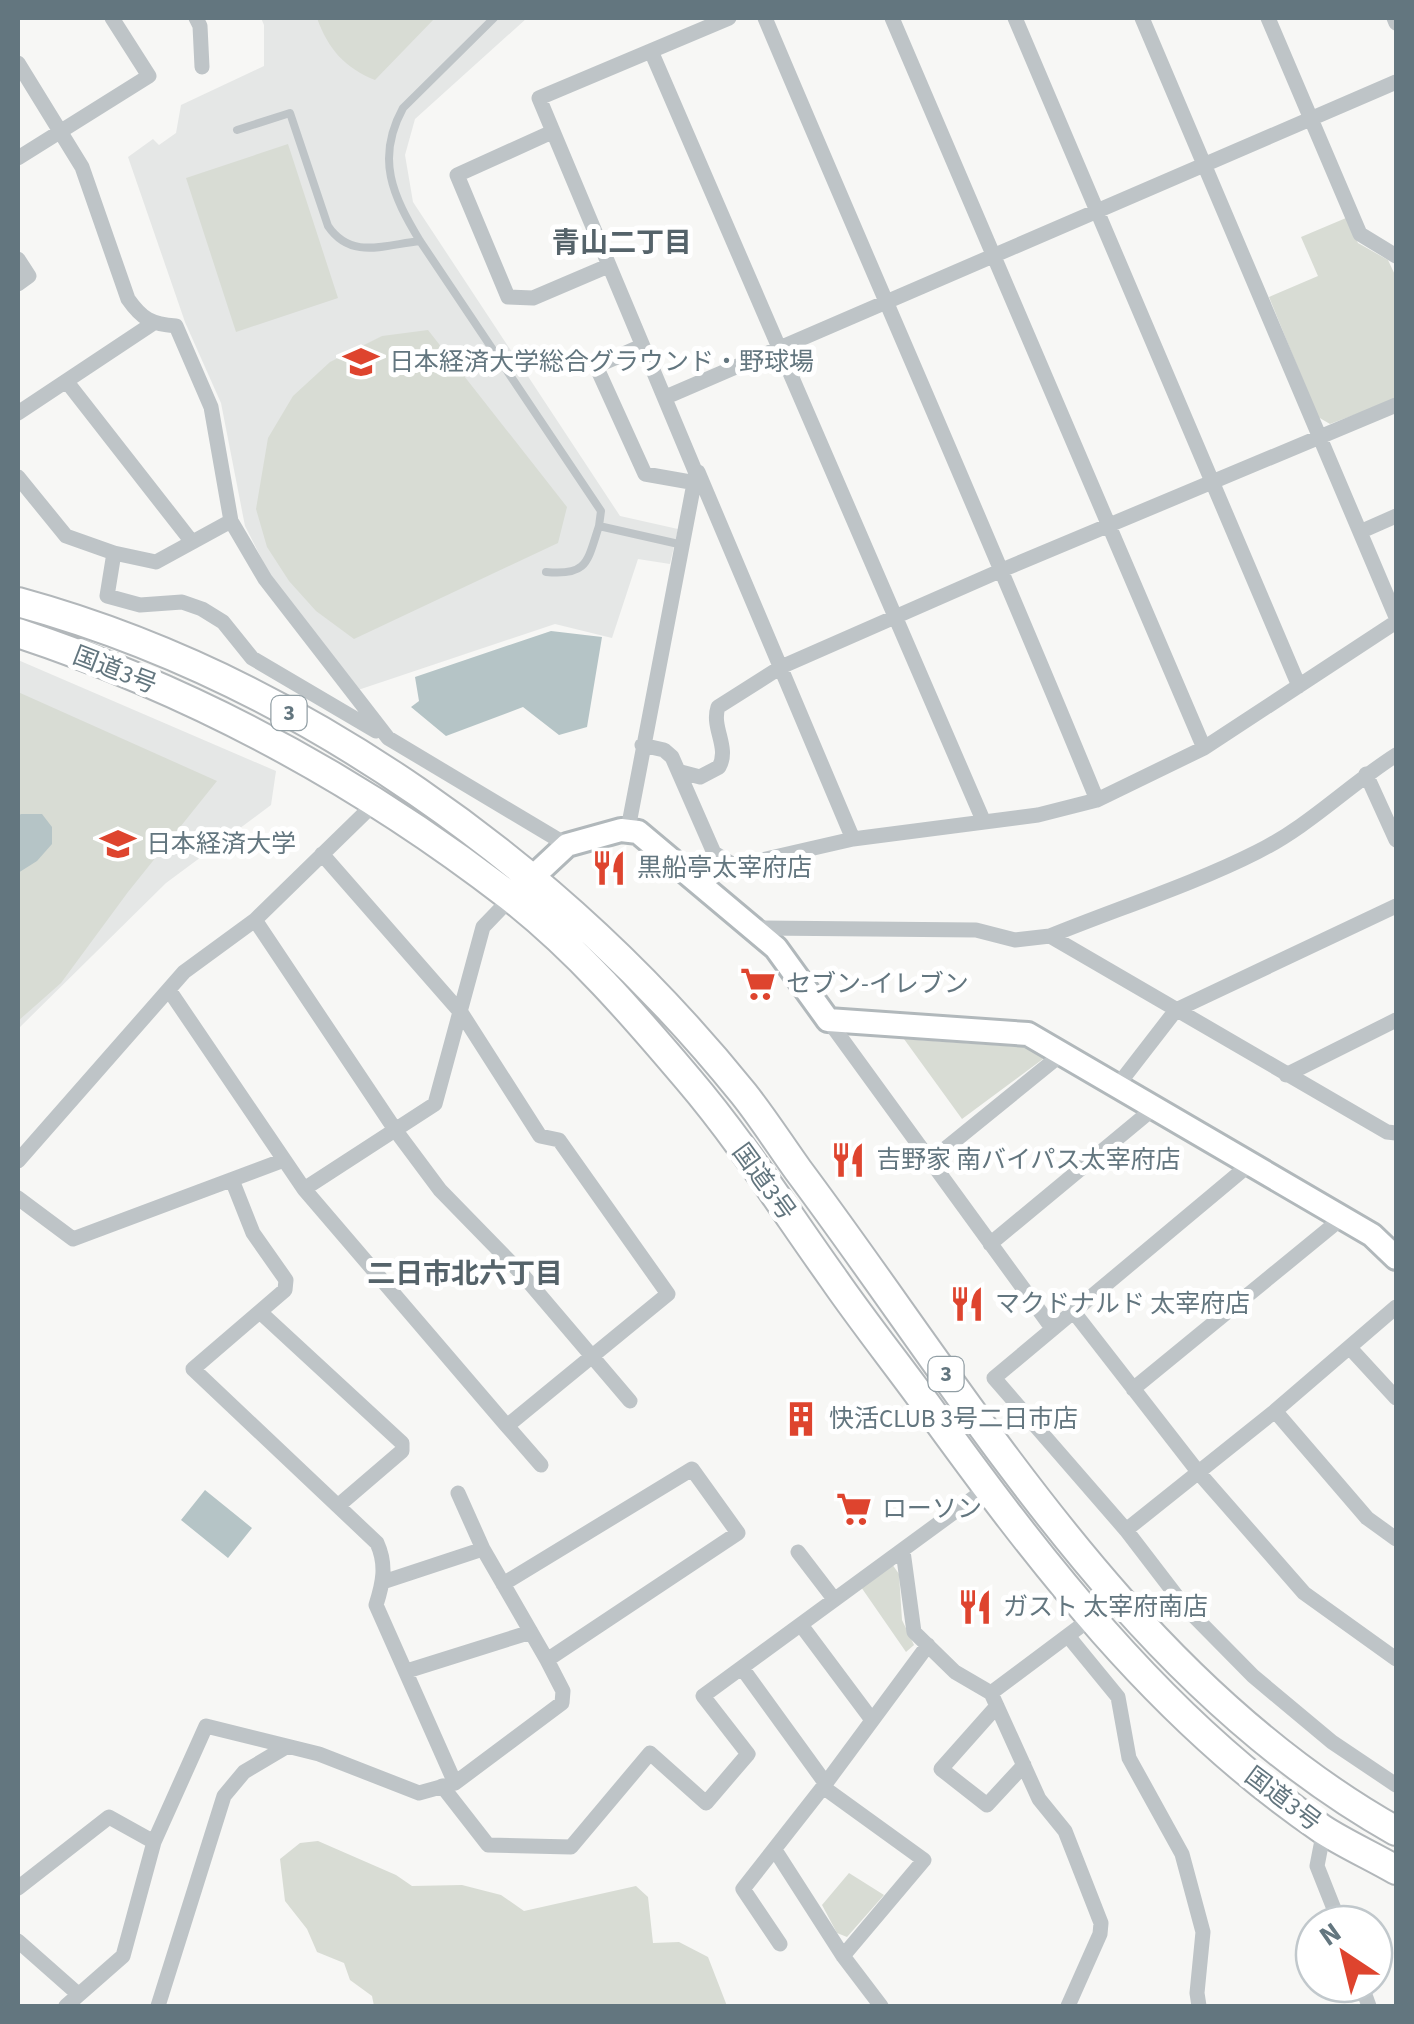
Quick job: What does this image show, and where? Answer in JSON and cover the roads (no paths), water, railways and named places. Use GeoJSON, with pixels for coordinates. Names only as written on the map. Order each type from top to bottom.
{"type":"FeatureCollection","features":[{"type":"Feature","properties":{"kind":"highway","name":"国道3号"},"geometry":{"type":"LineString","coordinates":[[18,602],[111,632],[216,676],[326,732],[395,776],[521,888],[690,1081],[987,1488],[1091,1618],[1178,1709],[1241,1767],[1324,1830],[1396,1870]]}},
{"type":"Feature","properties":{"kind":"highway","name":"国道3号"},"geometry":{"type":"LineString","coordinates":[[18,634],[200,704],[306,760],[599,936],[744,1094],[941,1368],[1118,1598],[1175,1662],[1260,1740],[1344,1802],[1396,1831]]}},
{"type":"Feature","properties":{"kind":"street"},"geometry":{"type":"LineString","coordinates":[[18,158],[149,76],[112,18]]}},
{"type":"Feature","properties":{"kind":"street"},"geometry":{"type":"LineString","coordinates":[[196,18],[200,26],[202,68]]}},
{"type":"Feature","properties":{"kind":"street"},"geometry":{"type":"LineString","coordinates":[[730,18],[539,98],[854,839]]}},
{"type":"Feature","properties":{"kind":"street"},"geometry":{"type":"LineString","coordinates":[[766,18],[1097,800]]}},
{"type":"Feature","properties":{"kind":"street"},"geometry":{"type":"LineString","coordinates":[[892,18],[1204,748]]}},
{"type":"Feature","properties":{"kind":"street"},"geometry":{"type":"LineString","coordinates":[[1015,18],[1299,686]]}},
{"type":"Feature","properties":{"kind":"street"},"geometry":{"type":"LineString","coordinates":[[642,744],[669,753],[681,772],[714,853],[735,866],[854,839],[1038,815],[1097,800],[1204,748],[1396,619],[1142,18]]}},
{"type":"Feature","properties":{"kind":"street"},"geometry":{"type":"LineString","coordinates":[[1268,18],[1360,234],[1396,256]]}},
{"type":"Feature","properties":{"kind":"street"},"geometry":{"type":"LineString","coordinates":[[652,50],[983,820]]}},
{"type":"Feature","properties":{"kind":"street"},"geometry":{"type":"LineString","coordinates":[[18,63],[82,166],[128,299],[152,324],[176,326],[212,407],[231,521],[265,578],[388,738]]}},
{"type":"Feature","properties":{"kind":"street"},"geometry":{"type":"LineString","coordinates":[[666,397],[1396,82]]}},
{"type":"Feature","properties":{"kind":"street"},"geometry":{"type":"LineString","coordinates":[[552,132],[458,176],[508,297],[533,298],[608,266]]}},
{"type":"Feature","properties":{"kind":"street"},"geometry":{"type":"LineString","coordinates":[[18,259],[29,276],[18,284]]}},
{"type":"Feature","properties":{"kind":"street"},"geometry":{"type":"LineString","coordinates":[[18,413],[152,324]]}},
{"type":"Feature","properties":{"kind":"street"},"geometry":{"type":"LineString","coordinates":[[642,346],[596,366],[645,474],[696,482]]}},
{"type":"Feature","properties":{"kind":"street"},"geometry":{"type":"LineString","coordinates":[[67,382],[192,542]]}},
{"type":"Feature","properties":{"kind":"street"},"geometry":{"type":"LineString","coordinates":[[681,772],[700,777],[719,767],[724,753],[715,717],[718,706],[781,667],[1396,405]]}},
{"type":"Feature","properties":{"kind":"street"},"geometry":{"type":"LineString","coordinates":[[628,829],[696,482],[692,459]]}},
{"type":"Feature","properties":{"kind":"street"},"geometry":{"type":"LineString","coordinates":[[18,477],[66,536],[156,562],[231,521]]}},
{"type":"Feature","properties":{"kind":"street"},"geometry":{"type":"LineString","coordinates":[[1362,532],[1396,516]]}},
{"type":"Feature","properties":{"kind":"street"},"geometry":{"type":"LineString","coordinates":[[114,552],[108,596],[140,605],[173,601],[202,609],[224,622],[252,658],[566,846]]}},
{"type":"Feature","properties":{"kind":"street"},"geometry":{"type":"LineString","coordinates":[[756,928],[976,930],[1015,940],[1050,936],[1258,852],[1396,755]]}},
{"type":"Feature","properties":{"kind":"street"},"geometry":{"type":"LineString","coordinates":[[1366,774],[1396,840]]}},
{"type":"Feature","properties":{"kind":"street"},"geometry":{"type":"LineString","coordinates":[[18,1161],[184,972],[254,920],[375,803]]}},
{"type":"Feature","properties":{"kind":"street"},"geometry":{"type":"LineString","coordinates":[[304,1189],[435,1104],[483,928],[566,846],[628,829],[638,832],[776,948],[1052,1328]]}},
{"type":"Feature","properties":{"kind":"street"},"geometry":{"type":"LineString","coordinates":[[322,854],[462,1014],[540,1136],[560,1140],[668,1294],[507,1426]]}},
{"type":"Feature","properties":{"kind":"street"},"geometry":{"type":"LineString","coordinates":[[1118,1085],[1176,1010],[1396,906]]}},
{"type":"Feature","properties":{"kind":"street"},"geometry":{"type":"LineString","coordinates":[[254,920],[396,1132],[440,1190],[522,1273],[630,1402]]}},
{"type":"Feature","properties":{"kind":"street"},"geometry":{"type":"LineString","coordinates":[[1050,936],[1286,1075],[1387,1132],[1396,1132]]}},
{"type":"Feature","properties":{"kind":"street"},"geometry":{"type":"LineString","coordinates":[[168,990],[304,1189],[542,1465]]}},
{"type":"Feature","properties":{"kind":"street"},"geometry":{"type":"LineString","coordinates":[[828,1020],[1028,1034],[1372,1234],[1396,1258]]}},
{"type":"Feature","properties":{"kind":"street"},"geometry":{"type":"LineString","coordinates":[[1286,1075],[1396,1020]]}},
{"type":"Feature","properties":{"kind":"street"},"geometry":{"type":"LineString","coordinates":[[930,1161],[1063,1053]]}},
{"type":"Feature","properties":{"kind":"street"},"geometry":{"type":"LineString","coordinates":[[990,1244],[1154,1108]]}},
{"type":"Feature","properties":{"kind":"street"},"geometry":{"type":"LineString","coordinates":[[18,1198],[74,1239],[284,1160]]}},
{"type":"Feature","properties":{"kind":"street"},"geometry":{"type":"LineString","coordinates":[[1250,1164],[994,1378],[1126,1530],[1185,1606],[1253,1676],[1332,1742],[1396,1786]]}},
{"type":"Feature","properties":{"kind":"street"},"geometry":{"type":"LineString","coordinates":[[232,1180],[253,1233],[286,1280],[285,1290],[193,1369],[377,1543],[384,1562],[384,1582],[376,1605],[407,1671],[449,1784],[488,1845],[571,1846],[650,1752],[706,1803],[748,1754],[703,1696],[987,1488]]}},
{"type":"Feature","properties":{"kind":"street"},"geometry":{"type":"LineString","coordinates":[[1133,1389],[1342,1218]]}},
{"type":"Feature","properties":{"kind":"street"},"geometry":{"type":"LineString","coordinates":[[1126,1530],[1275,1412],[1396,1307]]}},
{"type":"Feature","properties":{"kind":"street"},"geometry":{"type":"LineString","coordinates":[[260,1312],[402,1443],[402,1451],[339,1505]]}},
{"type":"Feature","properties":{"kind":"street"},"geometry":{"type":"LineString","coordinates":[[1072,1312],[1199,1473],[1304,1593],[1396,1659]]}},
{"type":"Feature","properties":{"kind":"street"},"geometry":{"type":"LineString","coordinates":[[1350,1348],[1396,1398]]}},
{"type":"Feature","properties":{"kind":"street"},"geometry":{"type":"LineString","coordinates":[[1275,1412],[1367,1518],[1396,1539]]}},
{"type":"Feature","properties":{"kind":"street"},"geometry":{"type":"LineString","coordinates":[[502,1584],[692,1469],[738,1532],[547,1660]]}},
{"type":"Feature","properties":{"kind":"street"},"geometry":{"type":"LineString","coordinates":[[66,2006],[123,1956],[154,1842],[206,1726],[319,1754],[418,1793],[449,1784],[562,1703],[563,1690],[483,1549],[458,1494]]}},
{"type":"Feature","properties":{"kind":"street"},"geometry":{"type":"LineString","coordinates":[[384,1582],[483,1549]]}},
{"type":"Feature","properties":{"kind":"street"},"geometry":{"type":"LineString","coordinates":[[903,1551],[911,1625],[954,1672],[994,1699],[1039,1799],[1065,1831],[1100,1924],[1100,1934],[1068,2006]]}},
{"type":"Feature","properties":{"kind":"street"},"geometry":{"type":"LineString","coordinates":[[798,1552],[834,1599]]}},
{"type":"Feature","properties":{"kind":"street"},"geometry":{"type":"LineString","coordinates":[[1024,1765],[987,1806],[941,1769],[994,1699],[1118,1598]]}},
{"type":"Feature","properties":{"kind":"street"},"geometry":{"type":"LineString","coordinates":[[801,1625],[872,1720]]}},
{"type":"Feature","properties":{"kind":"street"},"geometry":{"type":"LineString","coordinates":[[407,1671],[530,1632]]}},
{"type":"Feature","properties":{"kind":"street"},"geometry":{"type":"LineString","coordinates":[[1068,1636],[1118,1697],[1129,1758],[1182,1854],[1203,1932],[1197,1993],[1200,2006]]}},
{"type":"Feature","properties":{"kind":"street"},"geometry":{"type":"LineString","coordinates":[[780,1944],[743,1889],[928,1645]]}},
{"type":"Feature","properties":{"kind":"street"},"geometry":{"type":"LineString","coordinates":[[742,1668],[824,1786],[924,1860],[843,1956]]}},
{"type":"Feature","properties":{"kind":"street"},"geometry":{"type":"LineString","coordinates":[[158,2006],[224,1796],[244,1772],[286,1747]]}},
{"type":"Feature","properties":{"kind":"street"},"geometry":{"type":"LineString","coordinates":[[18,1888],[109,1817],[154,1842]]}},
{"type":"Feature","properties":{"kind":"street"},"geometry":{"type":"LineString","coordinates":[[1324,1830],[1317,1866],[1332,1904]]}},
{"type":"Feature","properties":{"kind":"street"},"geometry":{"type":"LineString","coordinates":[[775,1850],[843,1956],[881,2006]]}},
{"type":"Feature","properties":{"kind":"street"},"geometry":{"type":"LineString","coordinates":[[18,1941],[78,1994]]}},
{"type":"Feature","properties":{"kind":"lane"},"geometry":{"type":"LineString","coordinates":[[494,18],[404,108],[389,151],[392,185],[397,202],[420,241],[601,511],[584,566],[573,573],[546,572]]}},
{"type":"Feature","properties":{"kind":"lane"},"geometry":{"type":"LineString","coordinates":[[237,130],[290,112],[328,226],[340,241],[356,248],[420,241]]}},
{"type":"Feature","properties":{"kind":"lane"},"geometry":{"type":"LineString","coordinates":[[599,526],[683,545]]}},
{"type":"Feature","properties":{"kind":"place","name":"日本経済大学総合グラウンド・野球場"},"geometry":{"type":"Point","coordinates":[361,362]}},
{"type":"Feature","properties":{"kind":"place","name":"日本経済大学"},"geometry":{"type":"Point","coordinates":[118,844]}},
{"type":"Feature","properties":{"kind":"place","name":"黒船亭太宰府店"},"geometry":{"type":"Point","coordinates":[609,868]}},
{"type":"Feature","properties":{"kind":"place","name":"セブン-イレブン"},"geometry":{"type":"Point","coordinates":[758,984]}},
{"type":"Feature","properties":{"kind":"place","name":"吉野家 南バイパス太宰府店"},"geometry":{"type":"Point","coordinates":[848,1160]}},
{"type":"Feature","properties":{"kind":"place","name":"マクドナルド 太宰府店"},"geometry":{"type":"Point","coordinates":[967,1304]}},
{"type":"Feature","properties":{"kind":"place","name":"快活CLUB 3号二日市店"},"geometry":{"type":"Point","coordinates":[801,1419]}},
{"type":"Feature","properties":{"kind":"place","name":"ローソン"},"geometry":{"type":"Point","coordinates":[854,1509]}},
{"type":"Feature","properties":{"kind":"place","name":"ガスト 太宰府南店"},"geometry":{"type":"Point","coordinates":[975,1607]}},
{"type":"Feature","properties":{"kind":"district","name":"青山二丁目"},"geometry":{"type":"Point","coordinates":[622,243]}},
{"type":"Feature","properties":{"kind":"district","name":"二日市北六丁目"},"geometry":{"type":"Point","coordinates":[465,1274]}}]}
